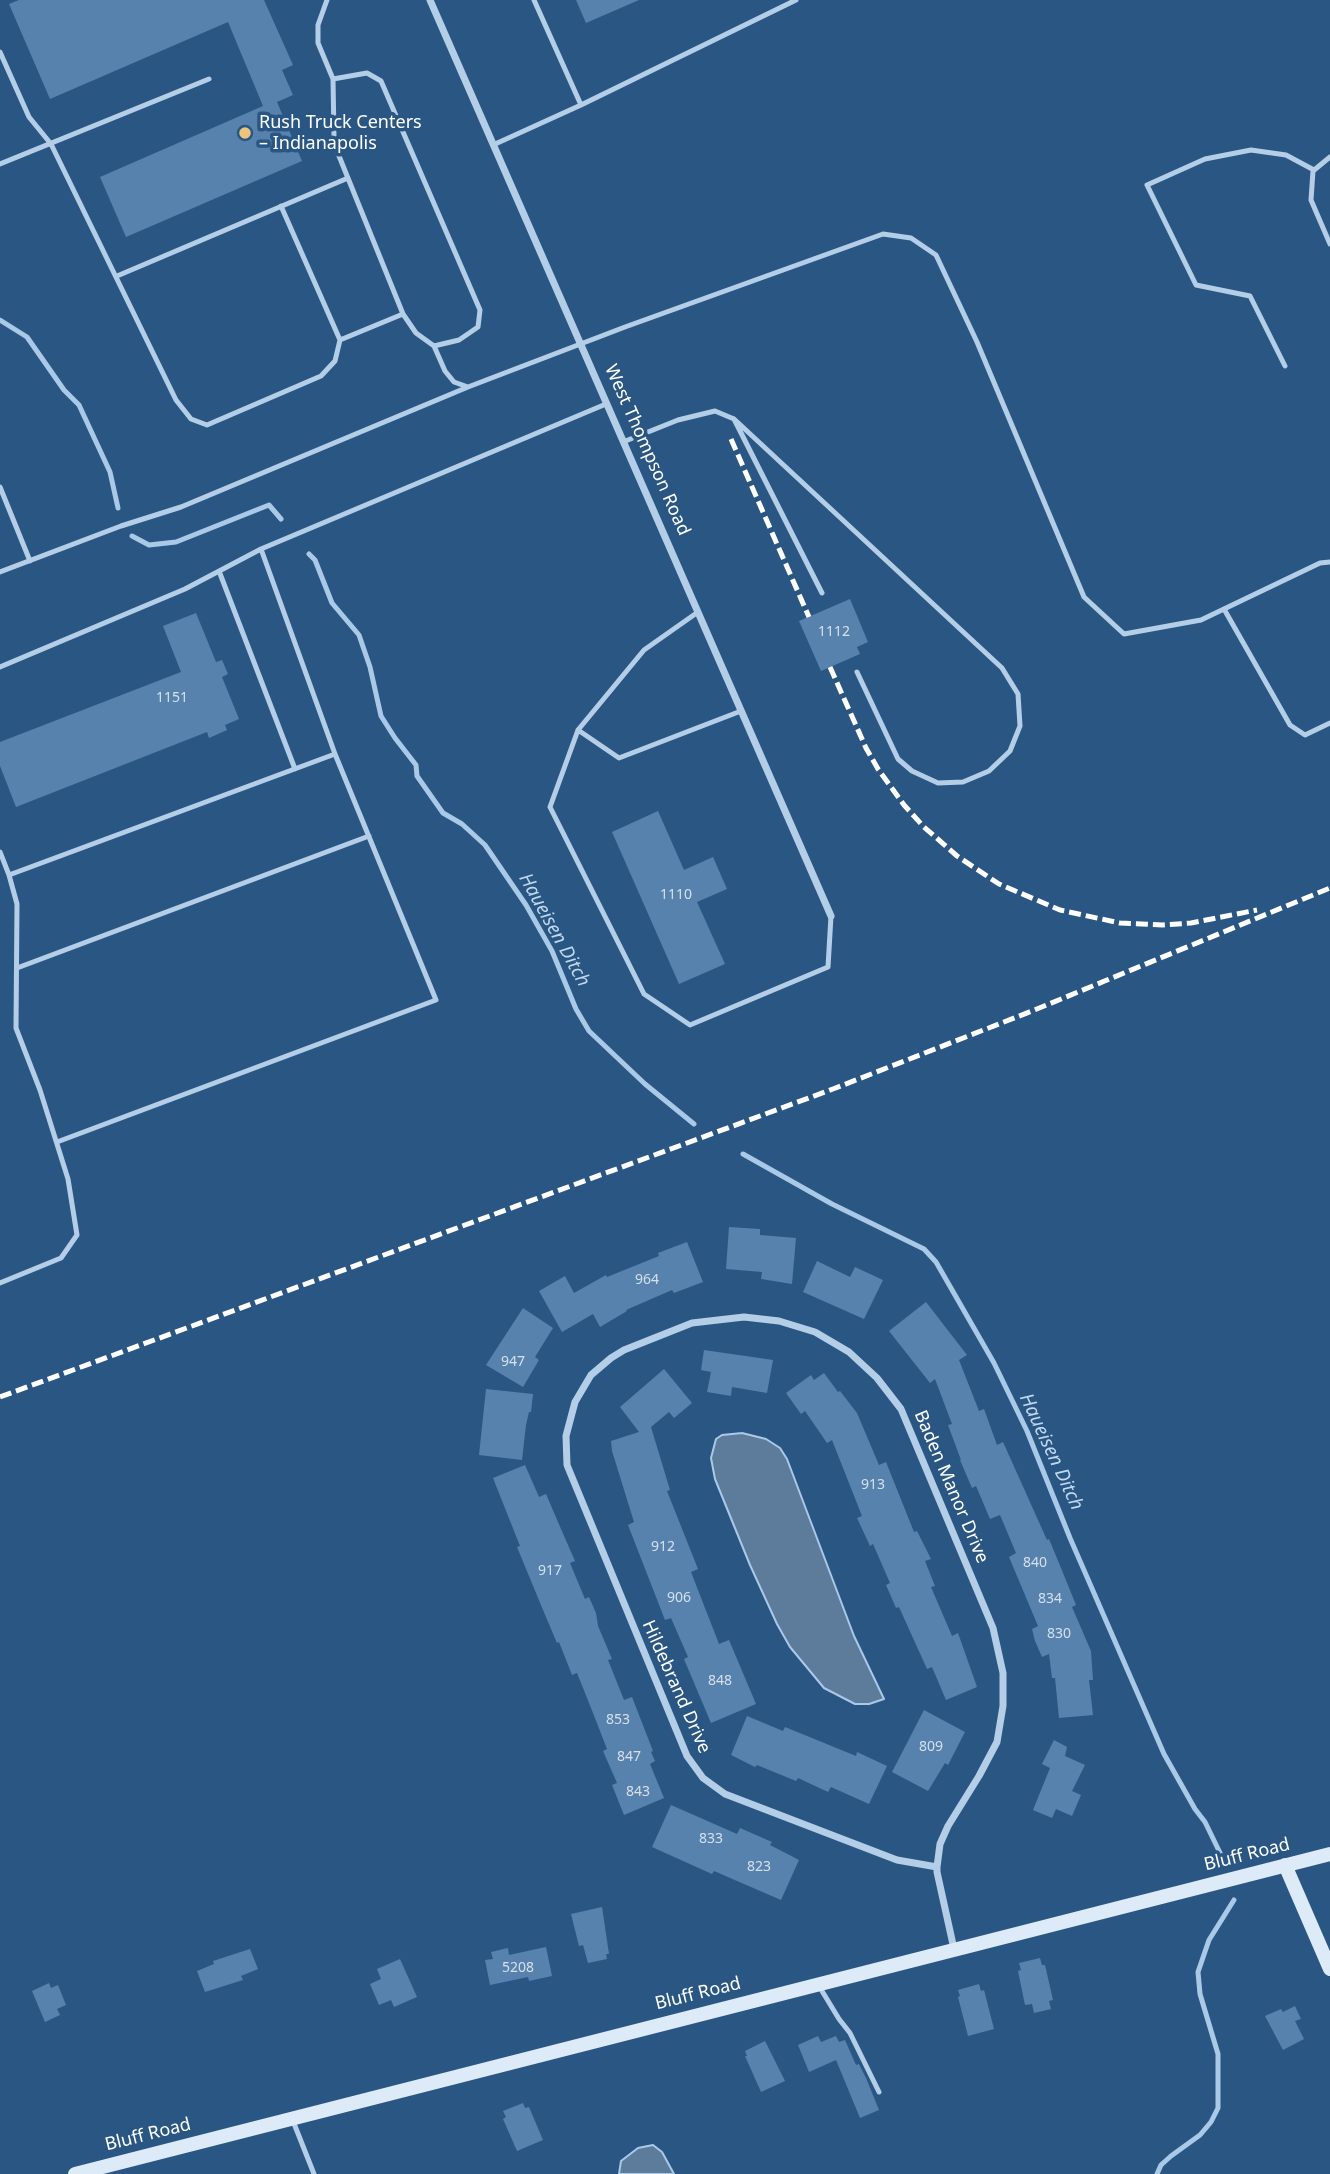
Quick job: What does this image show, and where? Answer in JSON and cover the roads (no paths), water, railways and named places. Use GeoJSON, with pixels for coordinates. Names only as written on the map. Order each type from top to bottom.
{"type":"FeatureCollection","features":[{"type":"Feature","properties":{"kind":"main road","name":"Bluff Road"},"geometry":{"type":"LineString","coordinates":[[75,2174],[1330,1854]]}},
{"type":"Feature","properties":{"kind":"main road"},"geometry":{"type":"LineString","coordinates":[[1285,1865],[1330,1969]]}},
{"type":"Feature","properties":{"kind":"street","name":"West Thompson Road"},"geometry":{"type":"LineString","coordinates":[[430,0],[831,916]]}},
{"type":"Feature","properties":{"kind":"street","name":"Baden Manor Drive"},"geometry":{"type":"LineString","coordinates":[[573,1408],[582,1388],[600,1365],[624,1350],[692,1323],[744,1317],[779,1321],[815,1332],[849,1352],[890,1393],[909,1426],[993,1628],[1003,1673],[1003,1706],[997,1742],[940,1844],[937,1867],[954,1949]]}},
{"type":"Feature","properties":{"kind":"street","name":"Hildebrand Drive"},"geometry":{"type":"LineString","coordinates":[[573,1408],[565,1451],[572,1480],[679,1741],[695,1768],[703,1778],[725,1794],[897,1860],[937,1867]]}},
{"type":"Feature","properties":{"kind":"lane"},"geometry":{"type":"LineString","coordinates":[[327,0],[318,25],[318,43],[333,79],[334,137],[348,178],[403,314],[416,333],[434,346],[445,371],[454,382],[468,387]]}},
{"type":"Feature","properties":{"kind":"lane"},"geometry":{"type":"LineString","coordinates":[[534,0],[581,105]]}},
{"type":"Feature","properties":{"kind":"lane"},"geometry":{"type":"LineString","coordinates":[[493,145],[796,0]]}},
{"type":"Feature","properties":{"kind":"lane"},"geometry":{"type":"LineString","coordinates":[[0,52],[29,117],[51,144],[176,400],[191,419],[207,425],[321,376],[335,361],[340,340],[281,206]]}},
{"type":"Feature","properties":{"kind":"lane"},"geometry":{"type":"LineString","coordinates":[[333,79],[367,73],[381,81],[480,310],[478,327],[459,340],[434,346]]}},
{"type":"Feature","properties":{"kind":"lane"},"geometry":{"type":"LineString","coordinates":[[0,164],[209,79]]}},
{"type":"Feature","properties":{"kind":"lane"},"geometry":{"type":"LineString","coordinates":[[1285,366],[1250,296],[1196,285],[1147,185],[1205,159],[1251,150],[1286,155],[1314,170]]}},
{"type":"Feature","properties":{"kind":"lane"},"geometry":{"type":"LineString","coordinates":[[1330,157],[1314,170],[1311,200],[1330,244]]}},
{"type":"Feature","properties":{"kind":"lane"},"geometry":{"type":"LineString","coordinates":[[117,276],[348,178]]}},
{"type":"Feature","properties":{"kind":"lane"},"geometry":{"type":"LineString","coordinates":[[0,572],[121,526],[181,507],[468,387],[579,344],[883,234],[911,239],[936,255],[977,342],[1084,597],[1124,634],[1201,620],[1320,563],[1330,562]]}},
{"type":"Feature","properties":{"kind":"lane"},"geometry":{"type":"LineString","coordinates":[[340,340],[403,314]]}},
{"type":"Feature","properties":{"kind":"lane"},"geometry":{"type":"LineString","coordinates":[[0,667],[185,589],[261,549],[606,404]]}},
{"type":"Feature","properties":{"kind":"lane"},"geometry":{"type":"LineString","coordinates":[[623,442],[678,420],[715,411],[734,419],[1002,668],[1018,694],[1020,726],[1010,751],[989,771],[963,782],[938,783],[912,771],[898,759],[857,672]]}},
{"type":"Feature","properties":{"kind":"lane"},"geometry":{"type":"LineString","coordinates":[[734,419],[822,593]]}},
{"type":"Feature","properties":{"kind":"lane"},"geometry":{"type":"LineString","coordinates":[[0,486],[30,561]]}},
{"type":"Feature","properties":{"kind":"lane"},"geometry":{"type":"LineString","coordinates":[[57,1142],[436,1000],[335,754],[261,549]]}},
{"type":"Feature","properties":{"kind":"lane"},"geometry":{"type":"LineString","coordinates":[[219,571],[295,769]]}},
{"type":"Feature","properties":{"kind":"lane"},"geometry":{"type":"LineString","coordinates":[[1224,609],[1290,725],[1305,734],[1330,723]]}},
{"type":"Feature","properties":{"kind":"lane"},"geometry":{"type":"LineString","coordinates":[[698,612],[644,650],[578,730],[550,807],[644,994],[691,1025],[828,967],[831,916]]}},
{"type":"Feature","properties":{"kind":"lane"},"geometry":{"type":"LineString","coordinates":[[578,730],[620,758],[741,711]]}},
{"type":"Feature","properties":{"kind":"lane"},"geometry":{"type":"LineString","coordinates":[[9,874],[335,754]]}},
{"type":"Feature","properties":{"kind":"lane"},"geometry":{"type":"LineString","coordinates":[[17,968],[369,836]]}},
{"type":"Feature","properties":{"kind":"lane"},"geometry":{"type":"LineString","coordinates":[[0,852],[17,904],[16,1028],[68,1179],[77,1236],[61,1258],[0,1283]]}},
{"type":"Feature","properties":{"kind":"lane"},"geometry":{"type":"LineString","coordinates":[[818,1983],[850,2033],[879,2092]]}},
{"type":"Feature","properties":{"kind":"lane"},"geometry":{"type":"LineString","coordinates":[[292,2118],[314,2174]]}},
{"type":"Feature","properties":{"kind":"water"},"geometry":{"type":"Polygon","coordinates":[[[742,1433],[766,1439],[780,1448],[787,1459],[854,1636],[884,1699],[869,1704],[855,1704],[824,1688],[790,1647],[777,1624],[715,1479],[711,1458],[716,1439],[722,1435],[742,1433]]]}},
{"type":"Feature","properties":{"kind":"water"},"geometry":{"type":"Polygon","coordinates":[[[653,2145],[662,2152],[674,2174],[619,2174],[621,2161],[638,2148],[653,2145]]]}},
{"type":"Feature","properties":{"kind":"waterway","name":"Haueisen Ditch"},"geometry":{"type":"LineString","coordinates":[[0,320],[27,337],[64,390],[79,405],[110,472],[118,508]]}},
{"type":"Feature","properties":{"kind":"waterway","name":"Haueisen Ditch"},"geometry":{"type":"LineString","coordinates":[[132,536],[149,545],[176,542],[269,505],[281,519]]}},
{"type":"Feature","properties":{"kind":"waterway","name":"Haueisen Ditch"},"geometry":{"type":"LineString","coordinates":[[309,554],[315,560],[332,603],[359,635],[370,667],[381,716],[416,765],[417,776],[443,813],[462,824],[485,845],[526,905],[552,951],[576,1009],[589,1031],[645,1084],[694,1124]]}},
{"type":"Feature","properties":{"kind":"waterway","name":"Haueisen Ditch"},"geometry":{"type":"LineString","coordinates":[[743,1154],[832,1204],[924,1249],[936,1262],[994,1363],[1027,1431],[1070,1538],[1164,1754],[1205,1822],[1223,1859]]}},
{"type":"Feature","properties":{"kind":"waterway","name":"Haueisen Ditch"},"geometry":{"type":"LineString","coordinates":[[1157,2174],[1161,2165],[1200,2135],[1218,2108],[1218,2054],[1200,1994],[1198,1972],[1209,1940],[1234,1900]]}},
{"type":"Feature","properties":{"kind":"railway"},"geometry":{"type":"LineString","coordinates":[[731,439],[809,617]]}},
{"type":"Feature","properties":{"kind":"railway"},"geometry":{"type":"LineString","coordinates":[[830,667],[866,748],[904,805],[957,856],[999,884],[1060,910],[1120,923],[1191,923],[1257,910]]}},
{"type":"Feature","properties":{"kind":"railway"},"geometry":{"type":"LineString","coordinates":[[0,1397],[833,1089],[1032,1011],[1330,888]]}},
{"type":"Feature","properties":{"kind":"place","name":"Rush Truck Centers – Indianapolis"},"geometry":{"type":"Point","coordinates":[245,133]}}]}
